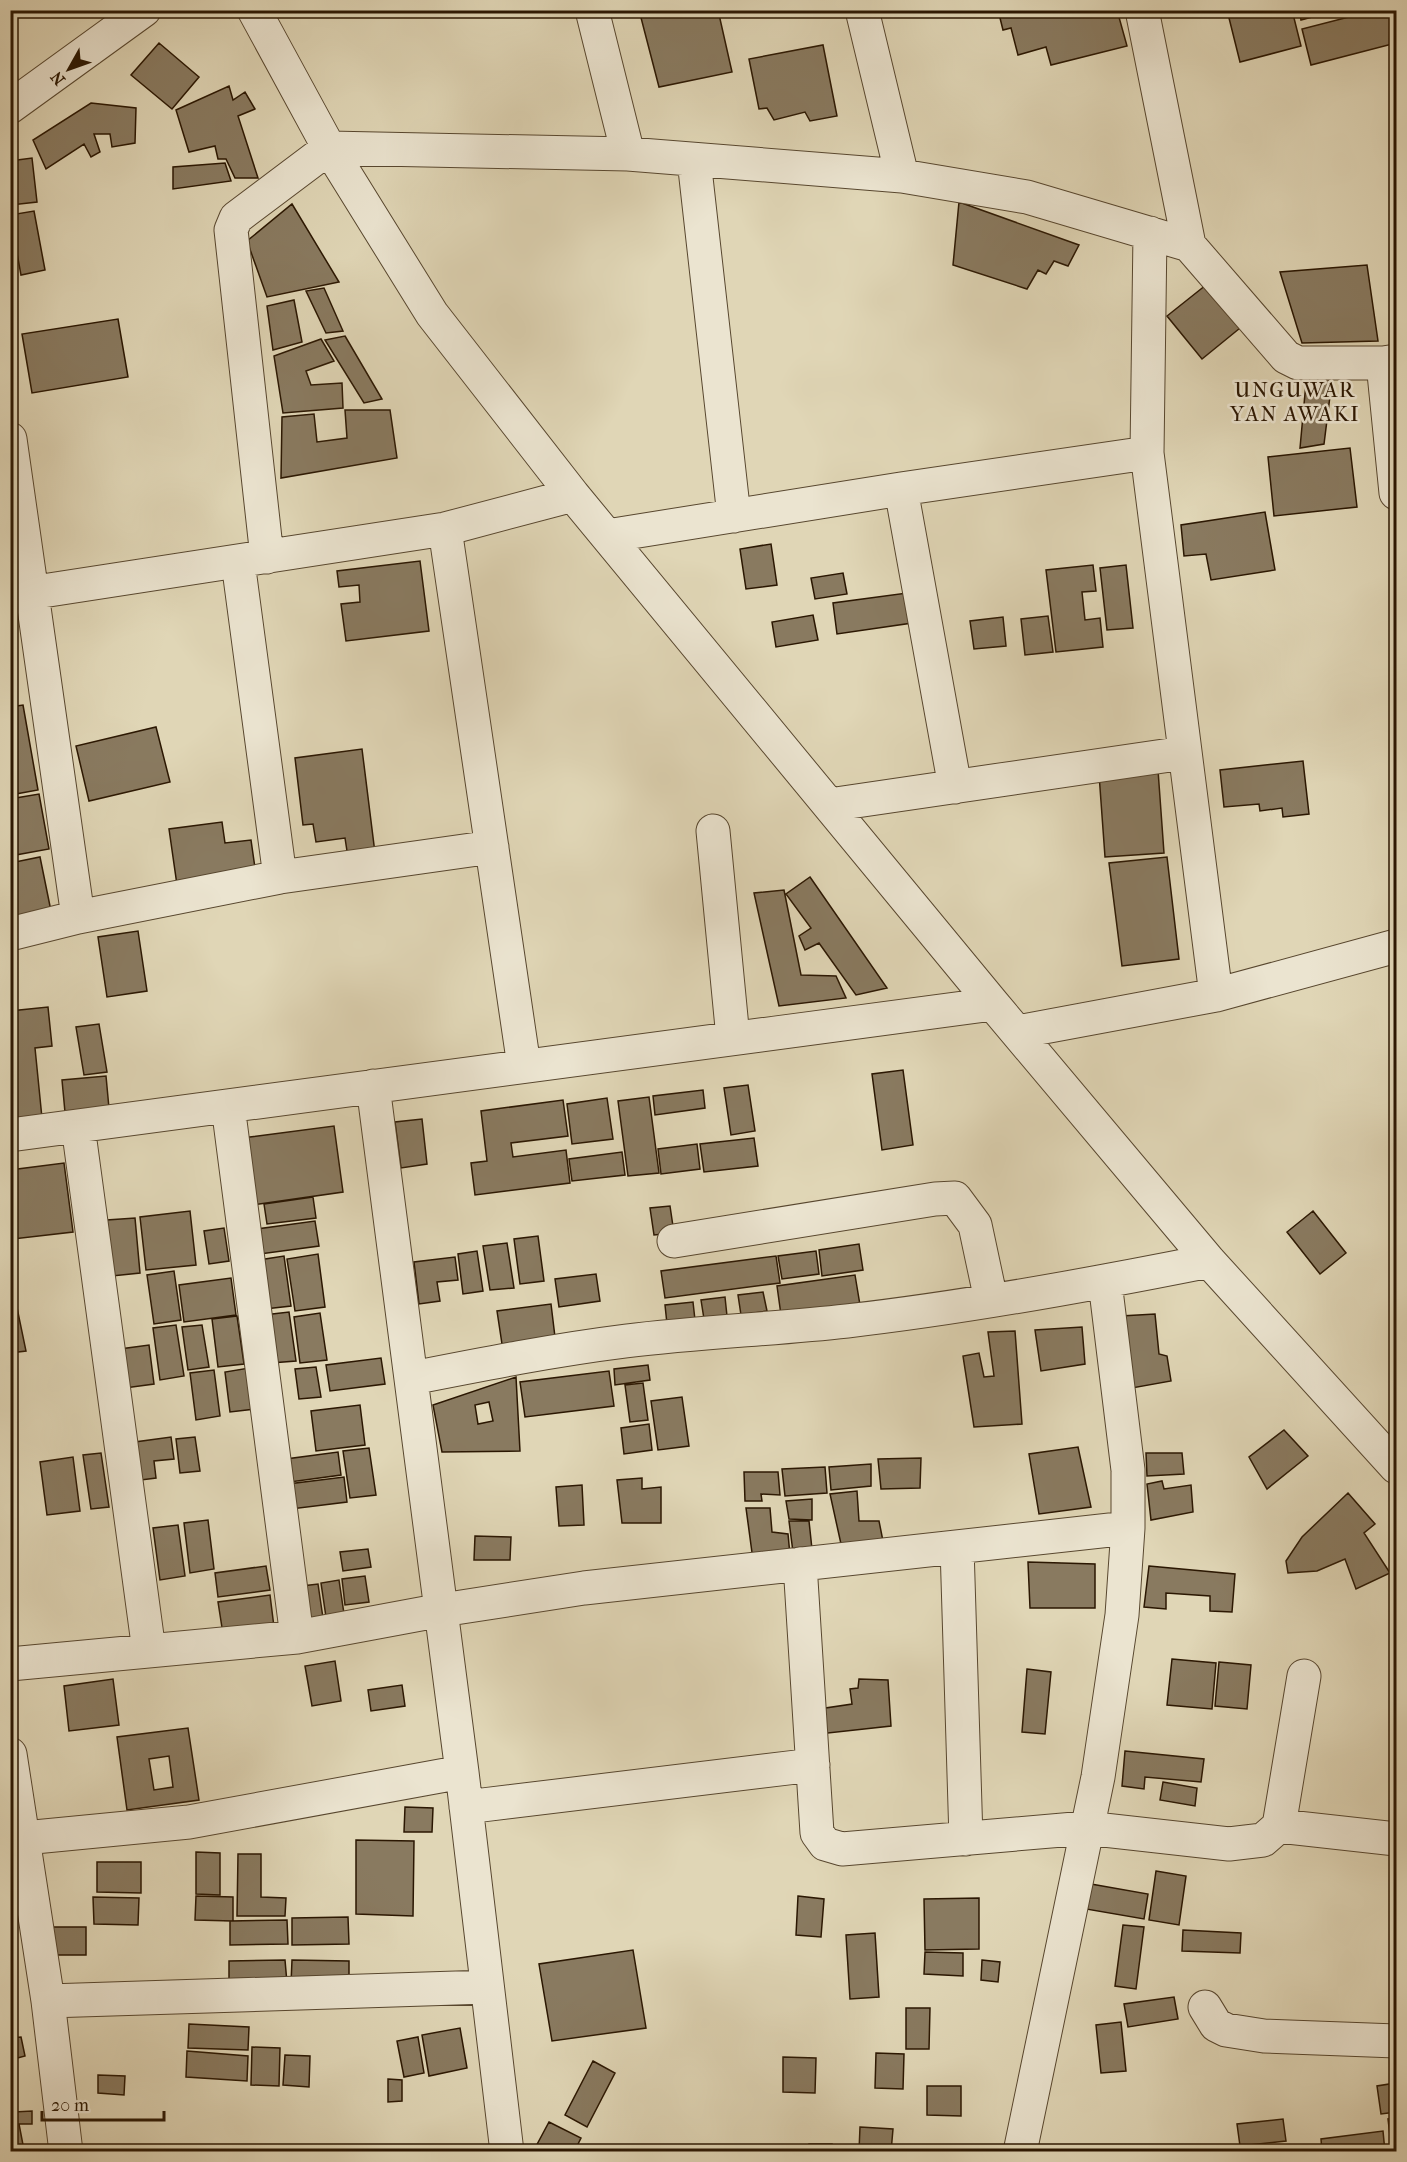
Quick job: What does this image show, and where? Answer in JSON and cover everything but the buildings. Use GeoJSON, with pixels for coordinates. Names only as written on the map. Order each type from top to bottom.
{"type":"FeatureCollection","features":[{"type":"Feature","properties":{"kind":"street"},"geometry":{"type":"LineString","coordinates":[[10,107],[144,10]]}},
{"type":"Feature","properties":{"kind":"street"},"geometry":{"type":"LineString","coordinates":[[254,10],[329,148],[432,314],[573,495],[993,1004],[1209,1261],[1396,1467]]}},
{"type":"Feature","properties":{"kind":"street"},"geometry":{"type":"LineString","coordinates":[[592,10],[628,154]]}},
{"type":"Feature","properties":{"kind":"street"},"geometry":{"type":"LineString","coordinates":[[862,10],[902,176]]}},
{"type":"Feature","properties":{"kind":"street"},"geometry":{"type":"LineString","coordinates":[[1142,10],[1189,245],[1286,357],[1292,361],[1298,363],[1390,362],[1396,493]]}},
{"type":"Feature","properties":{"kind":"street"},"geometry":{"type":"LineString","coordinates":[[280,877],[252,559],[231,230],[236,218],[329,148],[628,154],[902,176],[1027,197],[1189,245]]}},
{"type":"Feature","properties":{"kind":"street"},"geometry":{"type":"LineString","coordinates":[[694,160],[734,516]]}},
{"type":"Feature","properties":{"kind":"street"},"geometry":{"type":"LineString","coordinates":[[1150,233],[1147,453],[1216,995]]}},
{"type":"Feature","properties":{"kind":"street"},"geometry":{"type":"LineString","coordinates":[[10,439],[22,595],[78,917]]}},
{"type":"Feature","properties":{"kind":"street"},"geometry":{"type":"LineString","coordinates":[[607,536],[1147,453]]}},
{"type":"Feature","properties":{"kind":"street"},"geometry":{"type":"LineString","coordinates":[[901,489],[955,787]]}},
{"type":"Feature","properties":{"kind":"street"},"geometry":{"type":"LineString","coordinates":[[22,595],[446,529],[573,495]]}},
{"type":"Feature","properties":{"kind":"street"},"geometry":{"type":"LineString","coordinates":[[446,529],[524,1066]]}},
{"type":"Feature","properties":{"kind":"street"},"geometry":{"type":"LineString","coordinates":[[829,805],[1185,753]]}},
{"type":"Feature","properties":{"kind":"street"},"geometry":{"type":"LineString","coordinates":[[713,831],[734,1038]]}},
{"type":"Feature","properties":{"kind":"street"},"geometry":{"type":"LineString","coordinates":[[10,934],[78,917],[280,877],[492,847]]}},
{"type":"Feature","properties":{"kind":"street"},"geometry":{"type":"LineString","coordinates":[[1017,1032],[1216,995],[1396,946]]}},
{"type":"Feature","properties":{"kind":"street"},"geometry":{"type":"LineString","coordinates":[[10,1135],[993,1004]]}},
{"type":"Feature","properties":{"kind":"street"},"geometry":{"type":"LineString","coordinates":[[373,1086],[442,1610],[507,2151]]}},
{"type":"Feature","properties":{"kind":"street"},"geometry":{"type":"LineString","coordinates":[[228,1106],[297,1637]]}},
{"type":"Feature","properties":{"kind":"street"},"geometry":{"type":"LineString","coordinates":[[78,1126],[149,1651]]}},
{"type":"Feature","properties":{"kind":"street"},"geometry":{"type":"LineString","coordinates":[[674,1242],[934,1199],[955,1198],[975,1225],[991,1300]]}},
{"type":"Feature","properties":{"kind":"street"},"geometry":{"type":"LineString","coordinates":[[412,1378],[511,1358],[627,1341],[848,1321],[1105,1282],[1209,1261]]}},
{"type":"Feature","properties":{"kind":"street"},"geometry":{"type":"LineString","coordinates":[[1020,2151],[1098,1777],[1122,1615],[1128,1527],[1128,1470],[1105,1282]]}},
{"type":"Feature","properties":{"kind":"street"},"geometry":{"type":"LineString","coordinates":[[10,1664],[297,1637],[442,1610],[584,1588],[1128,1527]]}},
{"type":"Feature","properties":{"kind":"street"},"geometry":{"type":"LineString","coordinates":[[957,1546],[966,1839]]}},
{"type":"Feature","properties":{"kind":"street"},"geometry":{"type":"LineString","coordinates":[[800,1564],[817,1833],[825,1844],[842,1849],[1086,1828],[1229,1844],[1263,1840],[1279,1826],[1304,1676]]}},
{"type":"Feature","properties":{"kind":"street"},"geometry":{"type":"LineString","coordinates":[[10,1754],[48,2001],[66,2151]]}},
{"type":"Feature","properties":{"kind":"street"},"geometry":{"type":"LineString","coordinates":[[466,1807],[813,1766]]}},
{"type":"Feature","properties":{"kind":"street"},"geometry":{"type":"LineString","coordinates":[[24,1838],[189,1822],[462,1772]]}},
{"type":"Feature","properties":{"kind":"street"},"geometry":{"type":"LineString","coordinates":[[1279,1826],[1396,1839]]}},
{"type":"Feature","properties":{"kind":"street"},"geometry":{"type":"LineString","coordinates":[[48,2001],[487,1987]]}},
{"type":"Feature","properties":{"kind":"street"},"geometry":{"type":"LineString","coordinates":[[1205,2007],[1216,2025],[1226,2030],[1264,2036],[1396,2041]]}},
{"type":"Feature","properties":{"kind":"district","name":"UNGUWAR YAN AWAKI"},"geometry":{"type":"Point","coordinates":[1295,402]}}]}
